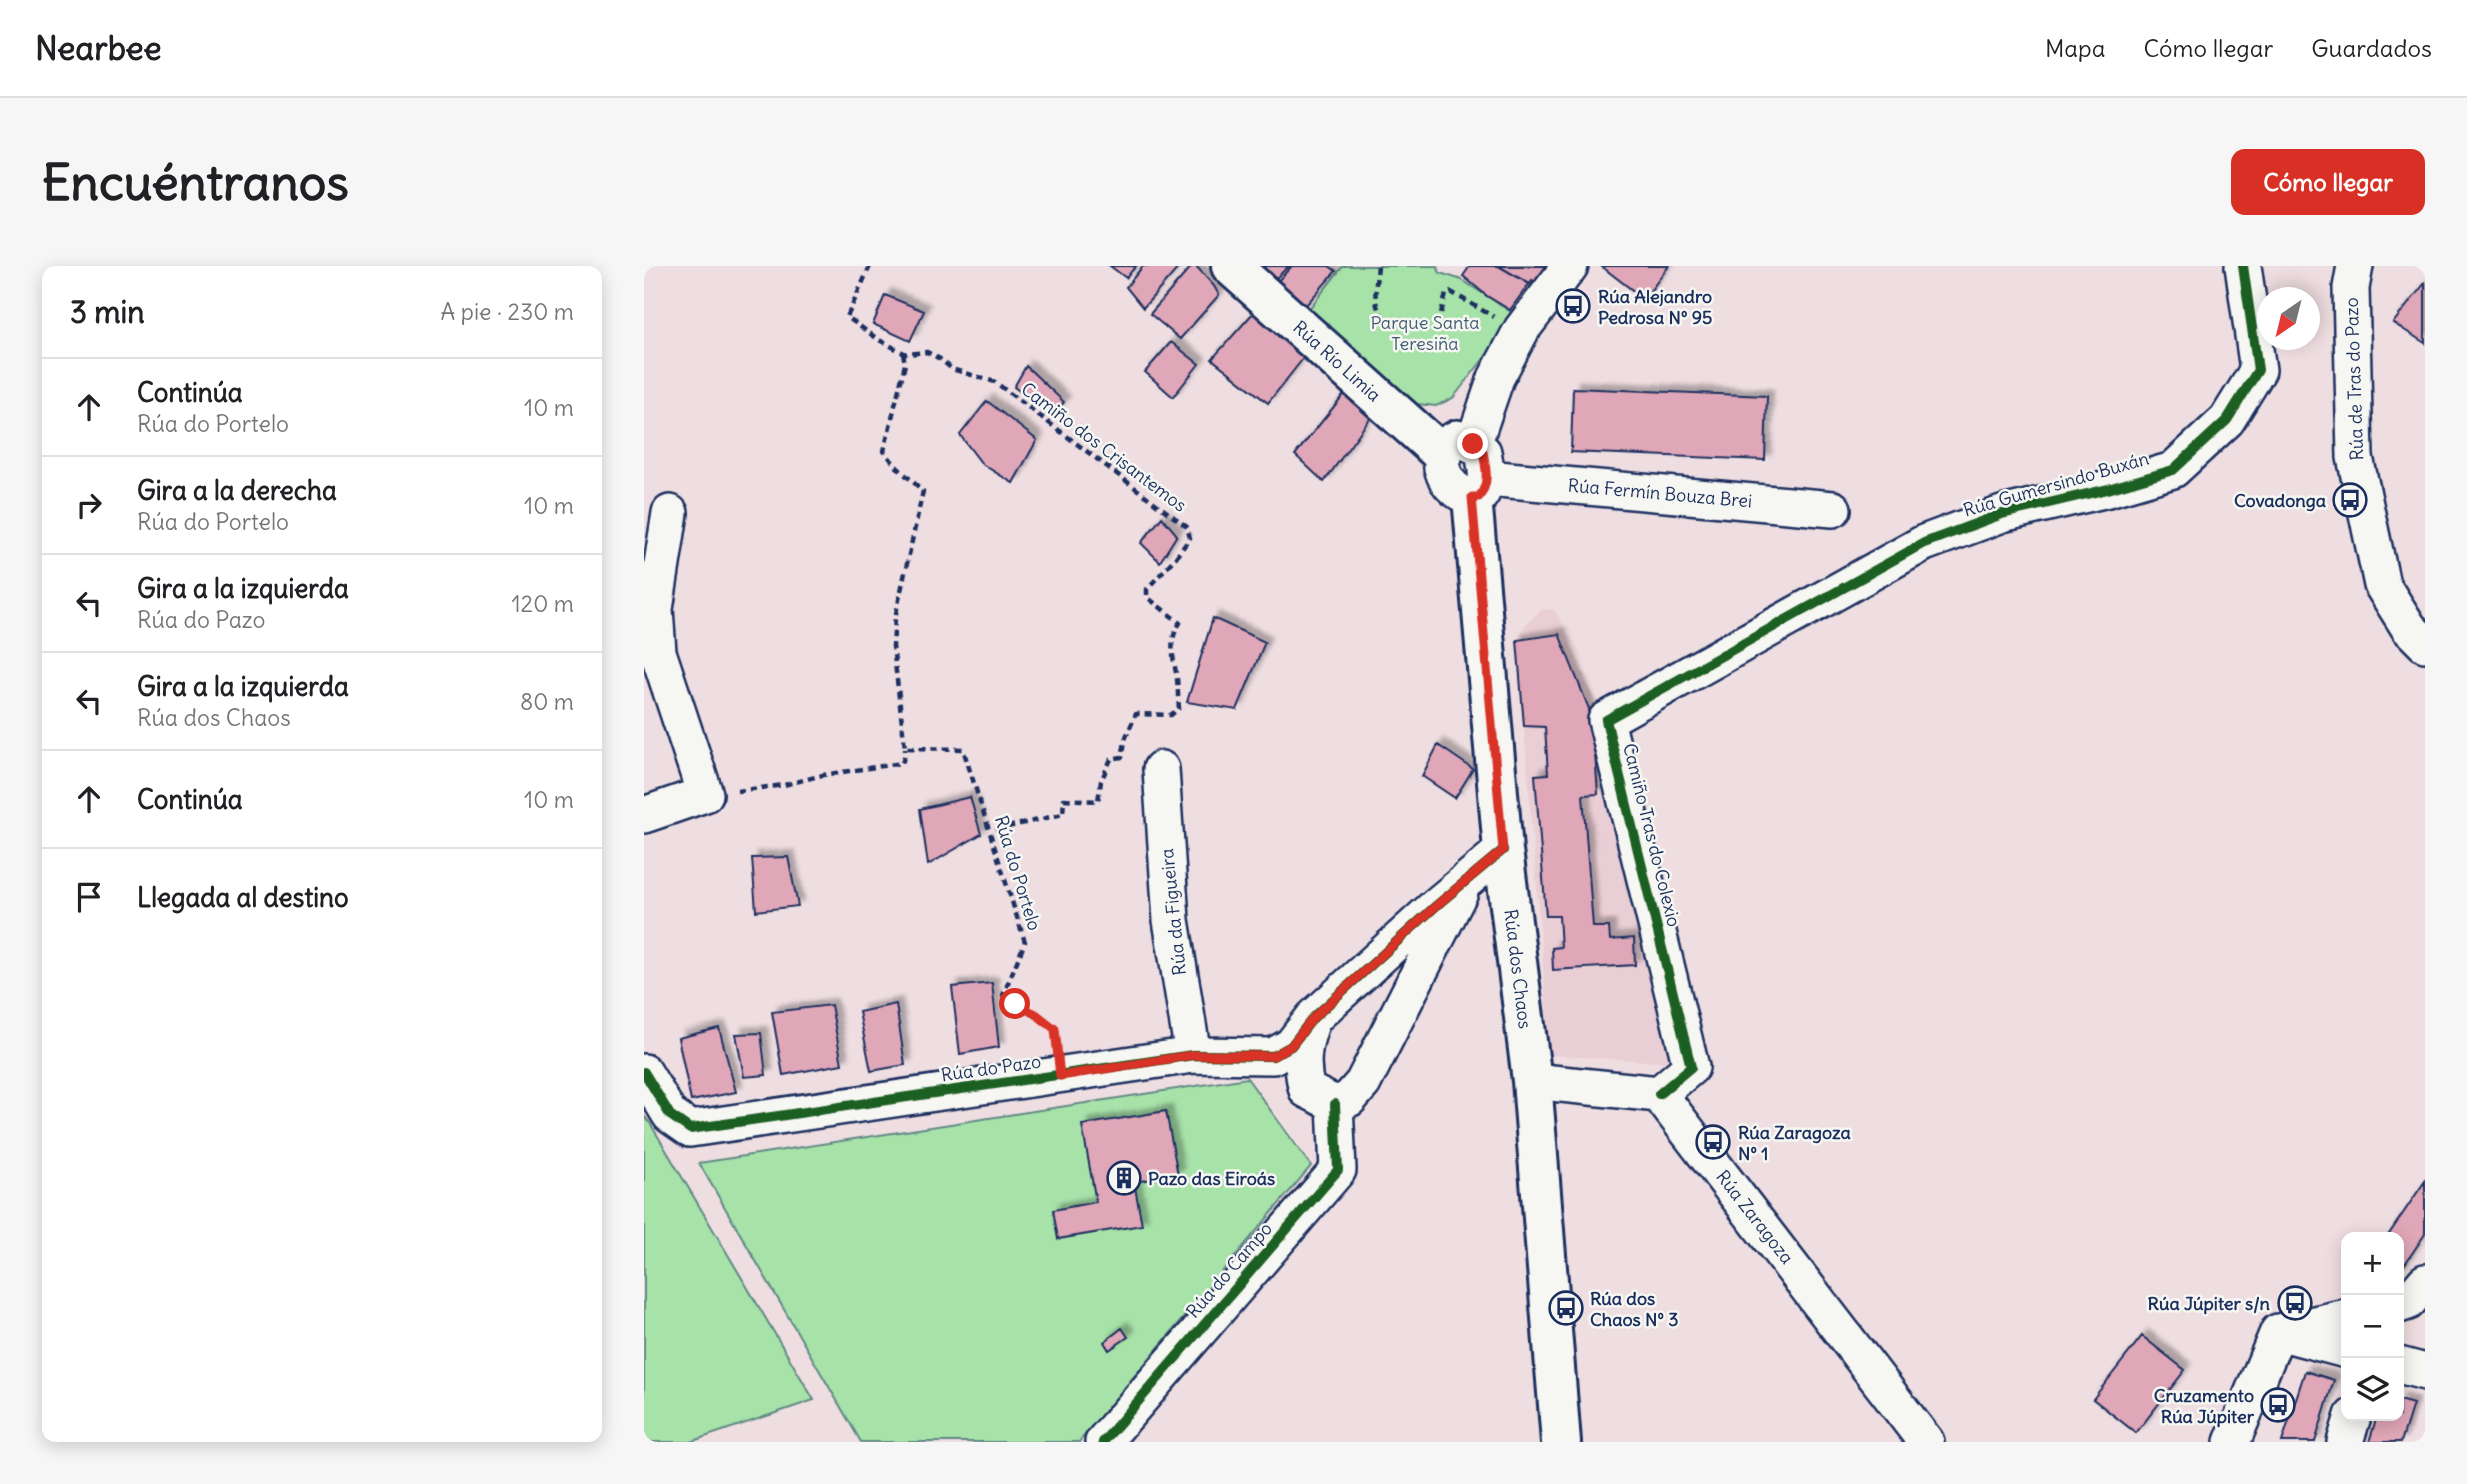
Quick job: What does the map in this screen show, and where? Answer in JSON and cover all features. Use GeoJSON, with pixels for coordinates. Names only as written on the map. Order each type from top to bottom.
{"type":"FeatureCollection","features":[{"type":"Feature","properties":{"kind":"street","name":"Rúa Río Limia"},"geometry":{"type":"LineString","coordinates":[[1231,266],[1458,450]]}},
{"type":"Feature","properties":{"kind":"street"},"geometry":{"type":"LineString","coordinates":[[1479,487],[1455,491],[1441,466],[1458,450],[1522,329],[1570,266]]}},
{"type":"Feature","properties":{"kind":"street","name":"Rúa Gumersindo Buxán"},"geometry":{"type":"LineString","coordinates":[[1924,543],[2001,514],[2108,489],[2173,470],[2227,419],[2258,370],[2243,266]]}},
{"type":"Feature","properties":{"kind":"street","name":"Rúa de Tras do Pazo"},"geometry":{"type":"LineString","coordinates":[[2355,266],[2351,288],[2355,457],[2382,586],[2409,628],[2425,644]]}},
{"type":"Feature","properties":{"kind":"street","name":"Rúa Fermín Bouza Brei"},"geometry":{"type":"LineString","coordinates":[[1479,487],[1833,509]]}},
{"type":"Feature","properties":{"kind":"street","name":"Rúa dos Chaos"},"geometry":{"type":"LineString","coordinates":[[1479,487],[1503,850],[1532,1081],[1561,1442]]}},
{"type":"Feature","properties":{"kind":"street"},"geometry":{"type":"LineString","coordinates":[[644,815],[705,794],[658,652],[655,609],[670,513]]}},
{"type":"Feature","properties":{"kind":"street","name":"Camiño Tras do Colexio"},"geometry":{"type":"LineString","coordinates":[[1659,1094],[1692,1066],[1606,720],[1924,543]]}},
{"type":"Feature","properties":{"kind":"street","name":"Rúa da Figueira"},"geometry":{"type":"LineString","coordinates":[[1161,769],[1171,920],[1193,1055]]}},
{"type":"Feature","properties":{"kind":"street","name":"Rúa do Pazo"},"geometry":{"type":"LineString","coordinates":[[644,1072],[670,1115],[690,1129],[1193,1055],[1273,1056],[1291,1046],[1313,1018],[1503,850]]}},
{"type":"Feature","properties":{"kind":"street","name":"Rúa do Pazo"},"geometry":{"type":"LineString","coordinates":[[1250,1056],[1321,1097],[1349,1099],[1363,1083],[1435,946],[1464,882]]}},
{"type":"Feature","properties":{"kind":"street"},"geometry":{"type":"LineString","coordinates":[[1313,1018],[1303,1044],[1303,1076],[1321,1097]]}},
{"type":"Feature","properties":{"kind":"street"},"geometry":{"type":"LineString","coordinates":[[1532,1081],[1659,1094]]}},
{"type":"Feature","properties":{"kind":"street","name":"Rúa Zaragoza"},"geometry":{"type":"LineString","coordinates":[[1659,1094],[1912,1437]]}},
{"type":"Feature","properties":{"kind":"street","name":"Rúa do Campo"},"geometry":{"type":"LineString","coordinates":[[1103,1442],[1338,1170],[1321,1097]]}},
{"type":"Feature","properties":{"kind":"street"},"geometry":{"type":"LineString","coordinates":[[2404,1303],[2425,1282]]}},
{"type":"Feature","properties":{"kind":"street"},"geometry":{"type":"LineString","coordinates":[[2278,1332],[2341,1318]]}},
{"type":"Feature","properties":{"kind":"street"},"geometry":{"type":"LineString","coordinates":[[2278,1332],[2341,1349]]}},
{"type":"Feature","properties":{"kind":"street"},"geometry":{"type":"LineString","coordinates":[[2232,1442],[2278,1332]]}},
{"type":"Feature","properties":{"kind":"street"},"geometry":{"type":"LineString","coordinates":[[2404,1366],[2425,1372]]}},
{"type":"Feature","properties":{"kind":"street"},"geometry":{"type":"LineString","coordinates":[[2344,1442],[2351,1421]]}},
{"type":"Feature","properties":{"kind":"path"},"geometry":{"type":"LineString","coordinates":[[1378,266],[1375,289],[1378,314],[1390,327]]}},
{"type":"Feature","properties":{"kind":"path"},"geometry":{"type":"LineString","coordinates":[[1441,313],[1446,294],[1451,292],[1496,318]]}},
{"type":"Feature","properties":{"kind":"path"},"geometry":{"type":"LineString","coordinates":[[705,794],[784,785],[823,775],[902,763],[905,748],[893,646],[895,618],[923,491],[884,451],[905,364],[903,352]]}},
{"type":"Feature","properties":{"kind":"shaded area"},"geometry":{"type":"Polygon","coordinates":[[[1542,609],[1554,610],[1561,620],[1594,700],[1679,1048],[1676,1063],[1550,1055],[1517,640],[1526,624],[1542,609]]]}},
{"type":"Feature","properties":{"kind":"green space","name":"Parque Santa Teresiña"},"geometry":{"type":"Polygon","coordinates":[[[1343,266],[1437,266],[1440,273],[1462,280],[1514,314],[1453,398],[1436,406],[1417,404],[1309,309],[1343,266]]]}},
{"type":"Feature","properties":{"kind":"green space"},"geometry":{"type":"Polygon","coordinates":[[[1247,1078],[1311,1166],[1079,1442],[861,1442],[699,1163],[1247,1078]]]}},
{"type":"Feature","properties":{"kind":"green space"},"geometry":{"type":"Polygon","coordinates":[[[644,1116],[814,1400],[690,1442],[644,1442],[644,1116]]]}},
{"type":"Feature","properties":{"kind":"building"},"geometry":{"type":"Polygon","coordinates":[[[1110,266],[1136,266],[1126,278],[1110,266]]]}},
{"type":"Feature","properties":{"kind":"building"},"geometry":{"type":"Polygon","coordinates":[[[1143,266],[1180,266],[1143,308],[1126,287],[1143,266]]]}},
{"type":"Feature","properties":{"kind":"building"},"geometry":{"type":"Polygon","coordinates":[[[1192,266],[1196,266],[1219,295],[1180,339],[1150,314],[1192,266]]]}},
{"type":"Feature","properties":{"kind":"building"},"geometry":{"type":"Polygon","coordinates":[[[1257,266],[1289,266],[1276,278],[1257,266]]]}},
{"type":"Feature","properties":{"kind":"building"},"geometry":{"type":"Polygon","coordinates":[[[1292,266],[1329,266],[1336,271],[1300,312],[1270,289],[1292,266]]]}},
{"type":"Feature","properties":{"kind":"building"},"geometry":{"type":"Polygon","coordinates":[[[1470,266],[1498,266],[1529,284],[1510,310],[1487,296],[1463,276],[1470,266]]]}},
{"type":"Feature","properties":{"kind":"building"},"geometry":{"type":"Polygon","coordinates":[[[1499,266],[1549,266],[1537,283],[1532,280],[1530,284],[1499,266]]]}},
{"type":"Feature","properties":{"kind":"building"},"geometry":{"type":"Polygon","coordinates":[[[1601,266],[1669,266],[1644,299],[1601,266]]]}},
{"type":"Feature","properties":{"kind":"building"},"geometry":{"type":"Polygon","coordinates":[[[2425,283],[2425,343],[2393,323],[2425,283]]]}},
{"type":"Feature","properties":{"kind":"building"},"geometry":{"type":"Polygon","coordinates":[[[885,295],[924,311],[910,341],[873,324],[885,295]]]}},
{"type":"Feature","properties":{"kind":"building"},"geometry":{"type":"Polygon","coordinates":[[[1254,312],[1305,356],[1268,403],[1212,359],[1254,312]]]}},
{"type":"Feature","properties":{"kind":"building"},"geometry":{"type":"Polygon","coordinates":[[[1171,342],[1199,364],[1173,397],[1145,372],[1171,342]]]}},
{"type":"Feature","properties":{"kind":"building"},"geometry":{"type":"Polygon","coordinates":[[[1026,366],[1064,402],[1052,416],[1014,387],[1026,366]]]}},
{"type":"Feature","properties":{"kind":"building"},"geometry":{"type":"Polygon","coordinates":[[[1573,388],[1767,396],[1765,460],[1571,452],[1573,388]]]}},
{"type":"Feature","properties":{"kind":"building"},"geometry":{"type":"Polygon","coordinates":[[[1344,394],[1371,417],[1324,482],[1295,455],[1344,394]]]}},
{"type":"Feature","properties":{"kind":"building"},"geometry":{"type":"Polygon","coordinates":[[[987,401],[1037,440],[1013,483],[982,464],[960,435],[987,401]]]}},
{"type":"Feature","properties":{"kind":"building"},"geometry":{"type":"Polygon","coordinates":[[[1162,517],[1177,535],[1160,562],[1141,543],[1162,517]]]}},
{"type":"Feature","properties":{"kind":"building"},"geometry":{"type":"Polygon","coordinates":[[[1213,618],[1265,642],[1237,710],[1187,702],[1213,618]]]}},
{"type":"Feature","properties":{"kind":"building"},"geometry":{"type":"Polygon","coordinates":[[[1559,634],[1589,709],[1593,727],[1598,794],[1583,795],[1593,927],[1609,927],[1610,940],[1634,938],[1635,965],[1553,970],[1552,948],[1561,947],[1559,916],[1546,916],[1535,775],[1548,774],[1545,727],[1524,726],[1517,640],[1559,634]]]}},
{"type":"Feature","properties":{"kind":"building"},"geometry":{"type":"Polygon","coordinates":[[[1438,745],[1473,769],[1455,798],[1422,776],[1438,745]]]}},
{"type":"Feature","properties":{"kind":"building"},"geometry":{"type":"Polygon","coordinates":[[[970,797],[981,834],[928,865],[920,809],[970,797]]]}},
{"type":"Feature","properties":{"kind":"building"},"geometry":{"type":"Polygon","coordinates":[[[788,857],[798,906],[756,911],[752,858],[788,857]]]}},
{"type":"Feature","properties":{"kind":"building"},"geometry":{"type":"Polygon","coordinates":[[[992,983],[999,1047],[960,1054],[952,987],[992,983]]]}},
{"type":"Feature","properties":{"kind":"building"},"geometry":{"type":"Polygon","coordinates":[[[896,1004],[905,1065],[871,1071],[859,1012],[896,1004]]]}},
{"type":"Feature","properties":{"kind":"building"},"geometry":{"type":"Polygon","coordinates":[[[831,1005],[842,1064],[783,1075],[772,1012],[831,1005]]]}},
{"type":"Feature","properties":{"kind":"building"},"geometry":{"type":"Polygon","coordinates":[[[719,1028],[736,1092],[691,1101],[678,1038],[719,1028]]]}},
{"type":"Feature","properties":{"kind":"building"},"geometry":{"type":"Polygon","coordinates":[[[761,1033],[766,1075],[744,1077],[736,1034],[761,1033]]]}},
{"type":"Feature","properties":{"kind":"building","name":"Pazo das Eiroás"},"geometry":{"type":"Polygon","coordinates":[[[1166,1111],[1178,1175],[1134,1182],[1142,1225],[1058,1239],[1053,1210],[1096,1202],[1082,1125],[1166,1111]]]}},
{"type":"Feature","properties":{"kind":"building"},"geometry":{"type":"Polygon","coordinates":[[[2425,1181],[2425,1234],[2404,1266],[2404,1232],[2390,1232],[2425,1181]]]}},
{"type":"Feature","properties":{"kind":"building"},"geometry":{"type":"Polygon","coordinates":[[[1122,1328],[1128,1337],[1109,1350],[1104,1342],[1122,1328]]]}},
{"type":"Feature","properties":{"kind":"building"},"geometry":{"type":"Polygon","coordinates":[[[2142,1336],[2185,1370],[2136,1433],[2093,1399],[2142,1336]]]}},
{"type":"Feature","properties":{"kind":"building"},"geometry":{"type":"Polygon","coordinates":[[[2305,1371],[2334,1380],[2315,1442],[2282,1442],[2305,1371]]]}},
{"type":"Feature","properties":{"kind":"building"},"geometry":{"type":"Polygon","coordinates":[[[2404,1401],[2413,1404],[2401,1442],[2369,1442],[2375,1421],[2404,1421],[2404,1401]]]}},
{"type":"Feature","properties":{"kind":"cycle path"},"geometry":{"type":"LineString","coordinates":[[1659,1094],[1691,1067],[1606,720],[1924,543],[2002,514],[2108,489],[2173,470],[2227,420],[2258,370],[2243,266]]}},
{"type":"Feature","properties":{"kind":"cycle path"},"geometry":{"type":"LineString","coordinates":[[644,1072],[670,1115],[690,1129],[1193,1055],[1273,1056],[1291,1046],[1313,1018],[1437,905],[1503,850]]}},
{"type":"Feature","properties":{"kind":"cycle path"},"geometry":{"type":"LineString","coordinates":[[1103,1442],[1338,1170],[1335,1104]]}},
{"type":"Feature","properties":{"kind":"place","name":"Rúa Alejandro Pedrosa Nº 95"},"geometry":{"type":"Point","coordinates":[1573,306]}},
{"type":"Feature","properties":{"kind":"place","name":"Covadonga"},"geometry":{"type":"Point","coordinates":[2350,500]}},
{"type":"Feature","properties":{"kind":"place","name":"Rúa Zaragoza Nº 1"},"geometry":{"type":"Point","coordinates":[1713,1142]}},
{"type":"Feature","properties":{"kind":"place","name":"Pazo das Eiroás"},"geometry":{"type":"Point","coordinates":[1124,1178]}},
{"type":"Feature","properties":{"kind":"place","name":"Rúa Júpiter s/n"},"geometry":{"type":"Point","coordinates":[2295,1303]}},
{"type":"Feature","properties":{"kind":"place","name":"Rúa dos Chaos Nº 3"},"geometry":{"type":"Point","coordinates":[1566,1308]}},
{"type":"Feature","properties":{"kind":"place","name":"Cruzamento Rúa Júpiter"},"geometry":{"type":"Point","coordinates":[2278,1405]}},
{"type":"Feature","properties":{"kind":"route"},"geometry":{"type":"LineString","coordinates":[[1015,1004],[1036,1014],[1055,1029],[1060,1076],[1193,1055],[1273,1056],[1291,1046],[1313,1018],[1437,905],[1503,850],[1472,497],[1479,497],[1485,490],[1487,478],[1483,452],[1473,444]]}}]}
